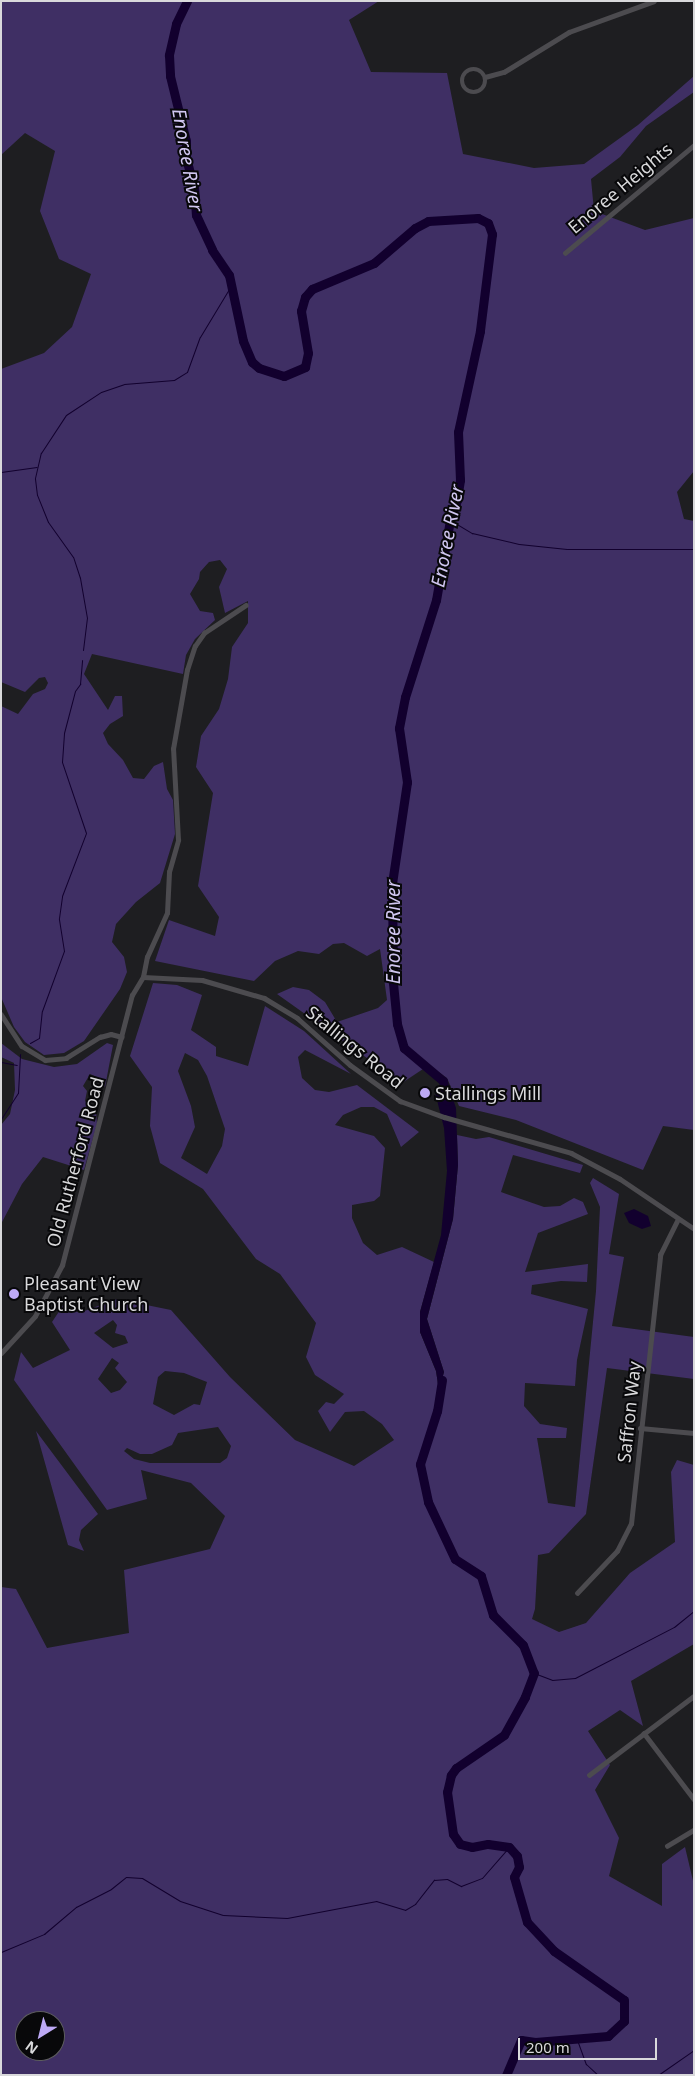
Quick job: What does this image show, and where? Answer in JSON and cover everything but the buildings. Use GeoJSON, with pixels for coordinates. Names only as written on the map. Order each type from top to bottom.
{"type":"FeatureCollection","features":[{"type":"Feature","properties":{"kind":"street"},"geometry":{"type":"LineString","coordinates":[[636,6],[641,1]]}},
{"type":"Feature","properties":{"kind":"street"},"geometry":{"type":"LineString","coordinates":[[485,77],[504,72],[569,32],[654,1]]}},
{"type":"Feature","properties":{"kind":"street"},"geometry":{"type":"LineString","coordinates":[[470,70],[480,71],[485,77],[483,88],[477,92],[467,91],[462,84],[464,74],[470,70]]}},
{"type":"Feature","properties":{"kind":"street","name":"Enoree Heights"},"geometry":{"type":"LineString","coordinates":[[565,253],[694,145]]}},
{"type":"Feature","properties":{"kind":"street"},"geometry":{"type":"LineString","coordinates":[[143,977],[147,957],[167,913],[169,872],[178,840],[173,749],[187,670],[195,646],[204,633],[246,605]]}},
{"type":"Feature","properties":{"kind":"street","name":"Old Rutherford Road"},"geometry":{"type":"LineString","coordinates":[[1,1353],[35,1316],[62,1265],[133,990],[143,977]]}},
{"type":"Feature","properties":{"kind":"street","name":"Stallings Road"},"geometry":{"type":"LineString","coordinates":[[143,977],[216,982],[264,998],[298,1018],[386,1093],[431,1113],[549,1146],[590,1162],[694,1229]]}},
{"type":"Feature","properties":{"kind":"street"},"geometry":{"type":"LineString","coordinates":[[1,1014],[22,1046],[45,1060],[66,1058],[100,1037],[111,1034],[122,1037]]}},
{"type":"Feature","properties":{"kind":"street","name":"Saffron Way"},"geometry":{"type":"LineString","coordinates":[[577,1593],[626,1537],[631,1524],[660,1255],[678,1218]]}},
{"type":"Feature","properties":{"kind":"street"},"geometry":{"type":"LineString","coordinates":[[640,1428],[694,1433]]}},
{"type":"Feature","properties":{"kind":"street"},"geometry":{"type":"LineString","coordinates":[[589,1775],[694,1696]]}},
{"type":"Feature","properties":{"kind":"street"},"geometry":{"type":"LineString","coordinates":[[644,1733],[694,1799]]}},
{"type":"Feature","properties":{"kind":"street"},"geometry":{"type":"LineString","coordinates":[[668,1846],[694,1830]]}},
{"type":"Feature","properties":{"kind":"shaded area"},"geometry":{"type":"Polygon","coordinates":[[[1,1],[379,1],[349,20],[371,72],[447,73],[463,154],[534,168],[584,164],[638,125],[694,76],[694,92],[646,126],[620,157],[591,179],[594,211],[645,230],[694,218],[694,471],[677,492],[684,519],[694,521],[694,1130],[663,1126],[643,1170],[516,1120],[459,1106],[447,1078],[429,1065],[402,1083],[277,994],[293,987],[309,990],[325,1002],[337,1022],[378,1008],[387,1000],[380,949],[367,956],[344,943],[333,944],[319,954],[298,951],[275,961],[254,981],[155,961],[169,920],[215,936],[219,917],[198,886],[213,793],[196,767],[201,736],[219,709],[228,679],[232,647],[248,623],[248,601],[225,613],[219,587],[227,569],[220,560],[209,562],[200,572],[199,579],[190,594],[200,611],[213,613],[215,620],[195,639],[186,655],[183,674],[92,654],[84,674],[108,710],[115,696],[122,696],[123,716],[110,724],[103,733],[108,744],[123,760],[133,778],[144,779],[154,766],[163,762],[167,789],[173,800],[175,834],[160,883],[136,902],[116,924],[112,942],[124,957],[127,972],[120,989],[84,1041],[64,1053],[44,1055],[25,1042],[14,1027],[1,997],[1,706],[18,714],[33,694],[45,689],[48,683],[45,677],[39,678],[25,692],[1,682],[1,369],[44,353],[72,327],[91,274],[59,259],[40,211],[55,151],[25,133],[1,155],[1,1]]]}},
{"type":"Feature","properties":{"kind":"shaded area"},"geometry":{"type":"Polygon","coordinates":[[[153,983],[177,985],[202,995],[191,1030],[216,1047],[216,1056],[248,1066],[265,1006],[304,1031],[351,1074],[305,1050],[298,1057],[302,1078],[315,1090],[329,1092],[357,1085],[419,1132],[401,1147],[387,1114],[374,1107],[361,1107],[343,1115],[335,1125],[374,1136],[385,1148],[380,1196],[374,1201],[352,1205],[352,1218],[363,1243],[377,1255],[402,1247],[434,1262],[420,1312],[420,1332],[436,1371],[439,1390],[444,1372],[427,1319],[453,1219],[458,1165],[457,1135],[476,1139],[489,1137],[583,1165],[580,1173],[513,1155],[501,1192],[544,1207],[560,1206],[574,1198],[583,1202],[588,1214],[538,1233],[525,1272],[588,1264],[587,1282],[561,1281],[532,1285],[531,1294],[588,1309],[577,1360],[575,1386],[525,1383],[524,1406],[540,1424],[567,1428],[566,1438],[537,1438],[548,1503],[575,1507],[596,1291],[600,1207],[590,1183],[593,1178],[619,1194],[609,1254],[624,1257],[612,1326],[694,1337],[694,1379],[607,1368],[586,1514],[549,1553],[538,1555],[535,1609],[532,1619],[559,1632],[586,1623],[630,1573],[675,1542],[671,1472],[677,1460],[694,1465],[694,1644],[631,1681],[643,1726],[620,1710],[588,1731],[610,1765],[595,1790],[619,1838],[609,1876],[662,1906],[662,1864],[685,1847],[694,1885],[694,2075],[1,2075],[1,1587],[16,1589],[47,1648],[129,1633],[124,1570],[210,1549],[225,1516],[191,1483],[141,1470],[147,1499],[107,1510],[14,1380],[21,1352],[33,1368],[70,1350],[52,1322],[64,1304],[79,1313],[117,1299],[171,1310],[230,1377],[295,1440],[354,1466],[394,1440],[382,1424],[364,1411],[345,1412],[330,1432],[318,1411],[326,1402],[334,1404],[344,1394],[315,1375],[306,1357],[316,1323],[280,1274],[256,1259],[203,1189],[160,1163],[150,1126],[152,1087],[130,1056],[153,983]],[[185,1053],[178,1071],[191,1106],[195,1127],[181,1158],[207,1174],[222,1146],[225,1129],[207,1076],[198,1060],[185,1053]],[[113,1320],[94,1333],[113,1348],[128,1343],[125,1336],[115,1333],[117,1325],[113,1320]],[[112,1358],[98,1379],[111,1393],[120,1390],[127,1382],[115,1368],[119,1363],[112,1358]],[[165,1371],[158,1377],[153,1404],[174,1415],[194,1404],[200,1405],[207,1382],[184,1373],[165,1371]],[[218,1427],[178,1433],[172,1445],[152,1454],[140,1454],[127,1448],[124,1451],[134,1459],[150,1463],[220,1463],[227,1458],[231,1446],[218,1427]]]}},
{"type":"Feature","properties":{"kind":"shaded area"},"geometry":{"type":"Polygon","coordinates":[[[1,1043],[22,1059],[54,1067],[77,1064],[107,1043],[113,1045],[105,1087],[97,1077],[90,1074],[83,1086],[87,1091],[85,1101],[96,1112],[97,1124],[84,1170],[43,1157],[22,1184],[1,1224],[1,1125],[10,1114],[15,1090],[14,1063],[1,1057],[1,1043]]]}},
{"type":"Feature","properties":{"kind":"shaded area"},"geometry":{"type":"Polygon","coordinates":[[[450,1090],[456,1108],[458,1165],[453,1219],[427,1319],[444,1372],[439,1391],[436,1371],[420,1332],[420,1312],[441,1235],[447,1171],[444,1128],[435,1092],[450,1090]]]}},
{"type":"Feature","properties":{"kind":"shaded area"},"geometry":{"type":"Polygon","coordinates":[[[634,1209],[648,1216],[651,1226],[642,1229],[629,1223],[624,1213],[634,1209]]]}},
{"type":"Feature","properties":{"kind":"shaded area"},"geometry":{"type":"Polygon","coordinates":[[[36,1431],[98,1514],[81,1530],[79,1540],[84,1551],[68,1545],[36,1431]]]}},
{"type":"Feature","properties":{"kind":"waterway","name":"Enoree River"},"geometry":{"type":"LineString","coordinates":[[187,1],[176,24],[169,55],[170,76],[186,141],[186,158],[194,187],[196,215],[212,250],[229,275],[243,341],[252,362],[259,368],[284,376],[305,367],[308,353],[301,311],[305,297],[312,289],[374,263],[415,228],[428,221],[478,218],[488,223],[492,234],[480,331],[458,432],[460,480],[457,500],[450,520],[436,600],[405,697],[399,728],[407,782],[392,883],[393,983],[397,1024],[404,1048],[443,1081],[447,1101]]}},
{"type":"Feature","properties":{"kind":"waterway"},"geometry":{"type":"LineString","coordinates":[[83,650],[87,618],[80,578],[73,557],[48,522],[37,495],[35,478],[41,453],[66,415],[101,392],[124,384],[174,380],[187,372],[200,337],[232,284]]}},
{"type":"Feature","properties":{"kind":"waterway"},"geometry":{"type":"LineString","coordinates":[[1,472],[37,467]]}},
{"type":"Feature","properties":{"kind":"waterway"},"geometry":{"type":"LineString","coordinates":[[450,520],[472,533],[519,544],[567,549],[694,549]]}},
{"type":"Feature","properties":{"kind":"waterway"},"geometry":{"type":"LineString","coordinates":[[30,1043],[39,1038],[42,1011],[64,951],[59,918],[62,896],[86,833],[62,762],[64,733],[75,691],[80,684],[82,660]]}},
{"type":"Feature","properties":{"kind":"waterway"},"geometry":{"type":"LineString","coordinates":[[1,1119],[18,1093],[20,1054]]}},
{"type":"Feature","properties":{"kind":"waterway"},"geometry":{"type":"LineString","coordinates":[[1,1062],[17,1065]]}},
{"type":"Feature","properties":{"kind":"waterway","name":"Enoree River"},"geometry":{"type":"LineString","coordinates":[[442,1380],[437,1411],[420,1464],[428,1502],[455,1559],[481,1576],[493,1615],[523,1645],[534,1673],[525,1697],[504,1735],[456,1768],[451,1775],[447,1792],[453,1834],[460,1844],[472,1847],[488,1844],[509,1847],[517,1856],[519,1867],[514,1877],[527,1922],[554,1951],[624,2000],[624,2021],[608,2036],[535,2042],[521,2040],[506,2075]]}},
{"type":"Feature","properties":{"kind":"waterway"},"geometry":{"type":"LineString","coordinates":[[534,1673],[552,1680],[575,1678],[674,1627],[694,1611]]}},
{"type":"Feature","properties":{"kind":"waterway"},"geometry":{"type":"LineString","coordinates":[[1,1952],[44,1934],[76,1907],[111,1889],[126,1877],[142,1878],[180,1901],[223,1915],[287,1918],[376,1901],[405,1910],[415,1904],[434,1880],[447,1879],[461,1886],[482,1878],[509,1847]]}},
{"type":"Feature","properties":{"kind":"waterway"},"geometry":{"type":"LineString","coordinates":[[576,2037],[586,2064],[598,2075]]}},
{"type":"Feature","properties":{"kind":"waterway"},"geometry":{"type":"LineString","coordinates":[[658,2075],[694,2050]]}},
{"type":"Feature","properties":{"kind":"place","name":"Stallings Mill"},"geometry":{"type":"Point","coordinates":[425,1093]}},
{"type":"Feature","properties":{"kind":"place","name":"Pleasant View Baptist Church"},"geometry":{"type":"Point","coordinates":[14,1294]}}]}
